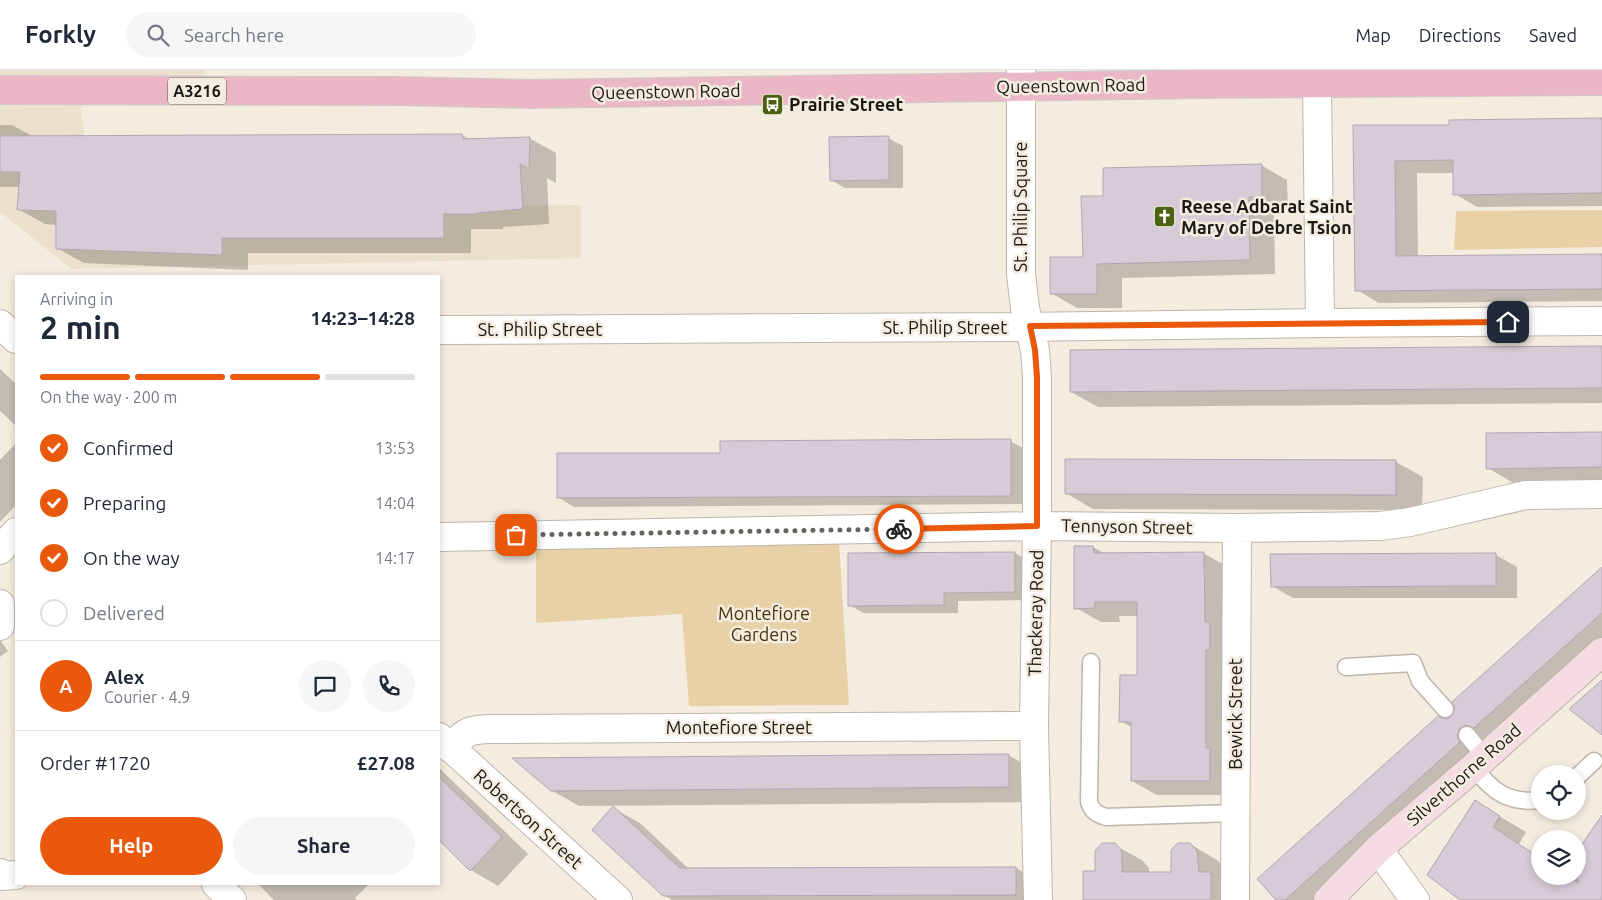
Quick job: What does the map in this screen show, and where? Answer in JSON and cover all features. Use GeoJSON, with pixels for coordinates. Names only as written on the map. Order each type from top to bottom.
{"type":"FeatureCollection","features":[{"type":"Feature","properties":{"kind":"main road","name":"Queenstown Road"},"geometry":{"type":"LineString","coordinates":[[0,90],[384,91],[530,94],[1021,78],[1317,83],[1602,81]]}},
{"type":"Feature","properties":{"kind":"main road","name":"Silverthorne Road"},"geometry":{"type":"LineString","coordinates":[[1328,900],[1378,849],[1602,652]]}},
{"type":"Feature","properties":{"kind":"street","name":"St. Philip Square"},"geometry":{"type":"LineString","coordinates":[[1021,78],[1021,274],[1024,308],[1030,326]]}},
{"type":"Feature","properties":{"kind":"street"},"geometry":{"type":"LineString","coordinates":[[1317,83],[1320,323]]}},
{"type":"Feature","properties":{"kind":"street","name":"St. Philip Street"},"geometry":{"type":"LineString","coordinates":[[440,330],[1602,321]]}},
{"type":"Feature","properties":{"kind":"street"},"geometry":{"type":"LineString","coordinates":[[0,324],[15,338]]}},
{"type":"Feature","properties":{"kind":"street","name":"Thackeray Road"},"geometry":{"type":"LineString","coordinates":[[1030,326],[1035,350],[1037,377],[1034,726],[1038,900]]}},
{"type":"Feature","properties":{"kind":"street","name":"Tennyson Street"},"geometry":{"type":"LineString","coordinates":[[440,537],[1037,526],[1237,528],[1380,526],[1410,522],[1526,495],[1602,494]]}},
{"type":"Feature","properties":{"kind":"street","name":"Bewick Street"},"geometry":{"type":"LineString","coordinates":[[1235,900],[1237,528]]}},
{"type":"Feature","properties":{"kind":"street"},"geometry":{"type":"LineString","coordinates":[[0,550],[15,533]]}},
{"type":"Feature","properties":{"kind":"street"},"geometry":{"type":"LineString","coordinates":[[0,604],[0,626]]}},
{"type":"Feature","properties":{"kind":"street","name":"Montefiore Street"},"geometry":{"type":"LineString","coordinates":[[445,742],[471,730],[490,728],[1034,726]]}},
{"type":"Feature","properties":{"kind":"street","name":"Robertson Street"},"geometry":{"type":"LineString","coordinates":[[445,742],[618,900]]}},
{"type":"Feature","properties":{"kind":"street"},"geometry":{"type":"LineString","coordinates":[[1378,849],[1414,900]]}},
{"type":"Feature","properties":{"kind":"street"},"geometry":{"type":"LineString","coordinates":[[0,873],[2,876],[15,875]]}},
{"type":"Feature","properties":{"kind":"street"},"geometry":{"type":"LineString","coordinates":[[217,885],[232,900]]}},
{"type":"Feature","properties":{"kind":"lane"},"geometry":{"type":"LineString","coordinates":[[1091,662],[1089,802],[1092,809],[1098,815],[1106,817],[1235,813]]}},
{"type":"Feature","properties":{"kind":"lane"},"geometry":{"type":"LineString","coordinates":[[1346,667],[1413,663],[1420,681],[1445,709]]}},
{"type":"Feature","properties":{"kind":"lane"},"geometry":{"type":"LineString","coordinates":[[1467,735],[1479,762],[1484,781],[1503,796],[1515,800],[1531,800]]}},
{"type":"Feature","properties":{"kind":"lane"},"geometry":{"type":"LineString","coordinates":[[1586,768],[1594,761]]}},
{"type":"Feature","properties":{"kind":"shaded area"},"geometry":{"type":"Polygon","coordinates":[[[0,70],[204,70],[205,82],[78,90],[95,212],[581,205],[581,258],[72,269],[0,212],[0,70]]]}},
{"type":"Feature","properties":{"kind":"green space"},"geometry":{"type":"Polygon","coordinates":[[[1602,210],[1602,247],[1454,250],[1456,211],[1602,210]]]}},
{"type":"Feature","properties":{"kind":"green space","name":"Montefiore Gardens"},"geometry":{"type":"Polygon","coordinates":[[[839,542],[849,705],[689,706],[682,614],[536,623],[536,547],[839,542]]]}},
{"type":"Feature","properties":{"kind":"building"},"geometry":{"type":"Polygon","coordinates":[[[1602,118],[1602,193],[1453,195],[1453,160],[1395,161],[1396,256],[1602,254],[1602,289],[1355,291],[1353,125],[1449,125],[1449,120],[1602,118]]]}},
{"type":"Feature","properties":{"kind":"building"},"geometry":{"type":"Polygon","coordinates":[[[462,134],[463,139],[530,137],[529,169],[520,164],[523,209],[477,214],[444,214],[444,238],[222,238],[222,255],[56,249],[56,211],[17,210],[20,172],[0,172],[0,136],[462,134]]]}},
{"type":"Feature","properties":{"kind":"building"},"geometry":{"type":"Polygon","coordinates":[[[889,136],[889,180],[830,181],[829,137],[889,136]]]}},
{"type":"Feature","properties":{"kind":"building","name":"Reese Adbarat Saint Mary of Debre Tsion"},"geometry":{"type":"Polygon","coordinates":[[[1262,164],[1262,197],[1249,197],[1250,260],[1097,264],[1097,294],[1050,294],[1050,257],[1083,257],[1081,196],[1103,196],[1103,168],[1262,164]]]}},
{"type":"Feature","properties":{"kind":"building"},"geometry":{"type":"Polygon","coordinates":[[[1602,346],[1602,388],[1070,392],[1070,350],[1602,346]]]}},
{"type":"Feature","properties":{"kind":"building"},"geometry":{"type":"Polygon","coordinates":[[[1602,432],[1602,467],[1486,469],[1486,433],[1602,432]]]}},
{"type":"Feature","properties":{"kind":"building"},"geometry":{"type":"Polygon","coordinates":[[[1011,439],[1011,496],[557,498],[557,453],[720,453],[720,441],[1011,439]]]}},
{"type":"Feature","properties":{"kind":"building"},"geometry":{"type":"Polygon","coordinates":[[[1065,459],[1396,460],[1396,495],[1065,494],[1065,459]]]}},
{"type":"Feature","properties":{"kind":"building"},"geometry":{"type":"Polygon","coordinates":[[[1074,546],[1093,546],[1094,553],[1204,552],[1205,622],[1210,622],[1210,650],[1206,650],[1206,748],[1210,748],[1210,781],[1131,781],[1131,722],[1119,722],[1120,675],[1137,675],[1137,602],[1095,602],[1095,608],[1074,609],[1074,546]]]}},
{"type":"Feature","properties":{"kind":"building"},"geometry":{"type":"Polygon","coordinates":[[[1015,552],[1015,592],[944,593],[944,605],[848,606],[848,553],[1015,552]]]}},
{"type":"Feature","properties":{"kind":"building"},"geometry":{"type":"Polygon","coordinates":[[[1496,553],[1496,586],[1271,587],[1270,554],[1496,553]]]}},
{"type":"Feature","properties":{"kind":"building"},"geometry":{"type":"Polygon","coordinates":[[[1602,567],[1602,613],[1474,728],[1466,725],[1460,728],[1457,736],[1460,742],[1285,900],[1276,900],[1257,879],[1438,716],[1447,719],[1452,716],[1455,707],[1452,702],[1602,567]]]}},
{"type":"Feature","properties":{"kind":"building"},"geometry":{"type":"Polygon","coordinates":[[[1602,680],[1602,735],[1569,709],[1602,680]]]}},
{"type":"Feature","properties":{"kind":"building"},"geometry":{"type":"Polygon","coordinates":[[[1009,754],[1009,787],[551,791],[512,758],[1009,754]]]}},
{"type":"Feature","properties":{"kind":"building"},"geometry":{"type":"Polygon","coordinates":[[[440,778],[502,837],[470,871],[440,841],[440,778]]]}},
{"type":"Feature","properties":{"kind":"building"},"geometry":{"type":"Polygon","coordinates":[[[1475,800],[1500,816],[1493,827],[1531,852],[1531,885],[1586,885],[1586,838],[1602,815],[1602,900],[1460,900],[1427,875],[1475,800]]]}},
{"type":"Feature","properties":{"kind":"building"},"geometry":{"type":"Polygon","coordinates":[[[613,806],[680,868],[1016,867],[1016,895],[663,896],[592,830],[613,806]]]}},
{"type":"Feature","properties":{"kind":"building"},"geometry":{"type":"Polygon","coordinates":[[[1102,843],[1115,843],[1122,851],[1122,872],[1171,872],[1171,850],[1178,843],[1190,843],[1197,851],[1199,872],[1211,872],[1211,900],[1083,900],[1083,871],[1095,871],[1095,851],[1102,843]]]}},
{"type":"Feature","properties":{"kind":"way so far"},"geometry":{"type":"LineString","coordinates":[[516,535],[899,529]]}},
{"type":"Feature","properties":{"kind":"place","name":"Prairie Street"},"geometry":{"type":"Point","coordinates":[773,105]}},
{"type":"Feature","properties":{"kind":"place","name":"Reese Adbarat Saint Mary of Debre Tsion"},"geometry":{"type":"Point","coordinates":[1165,217]}},
{"type":"Feature","properties":{"kind":"route"},"geometry":{"type":"LineString","coordinates":[[899,529],[1037,526],[1037,377],[1035,350],[1030,326],[1508,322]]}}]}
